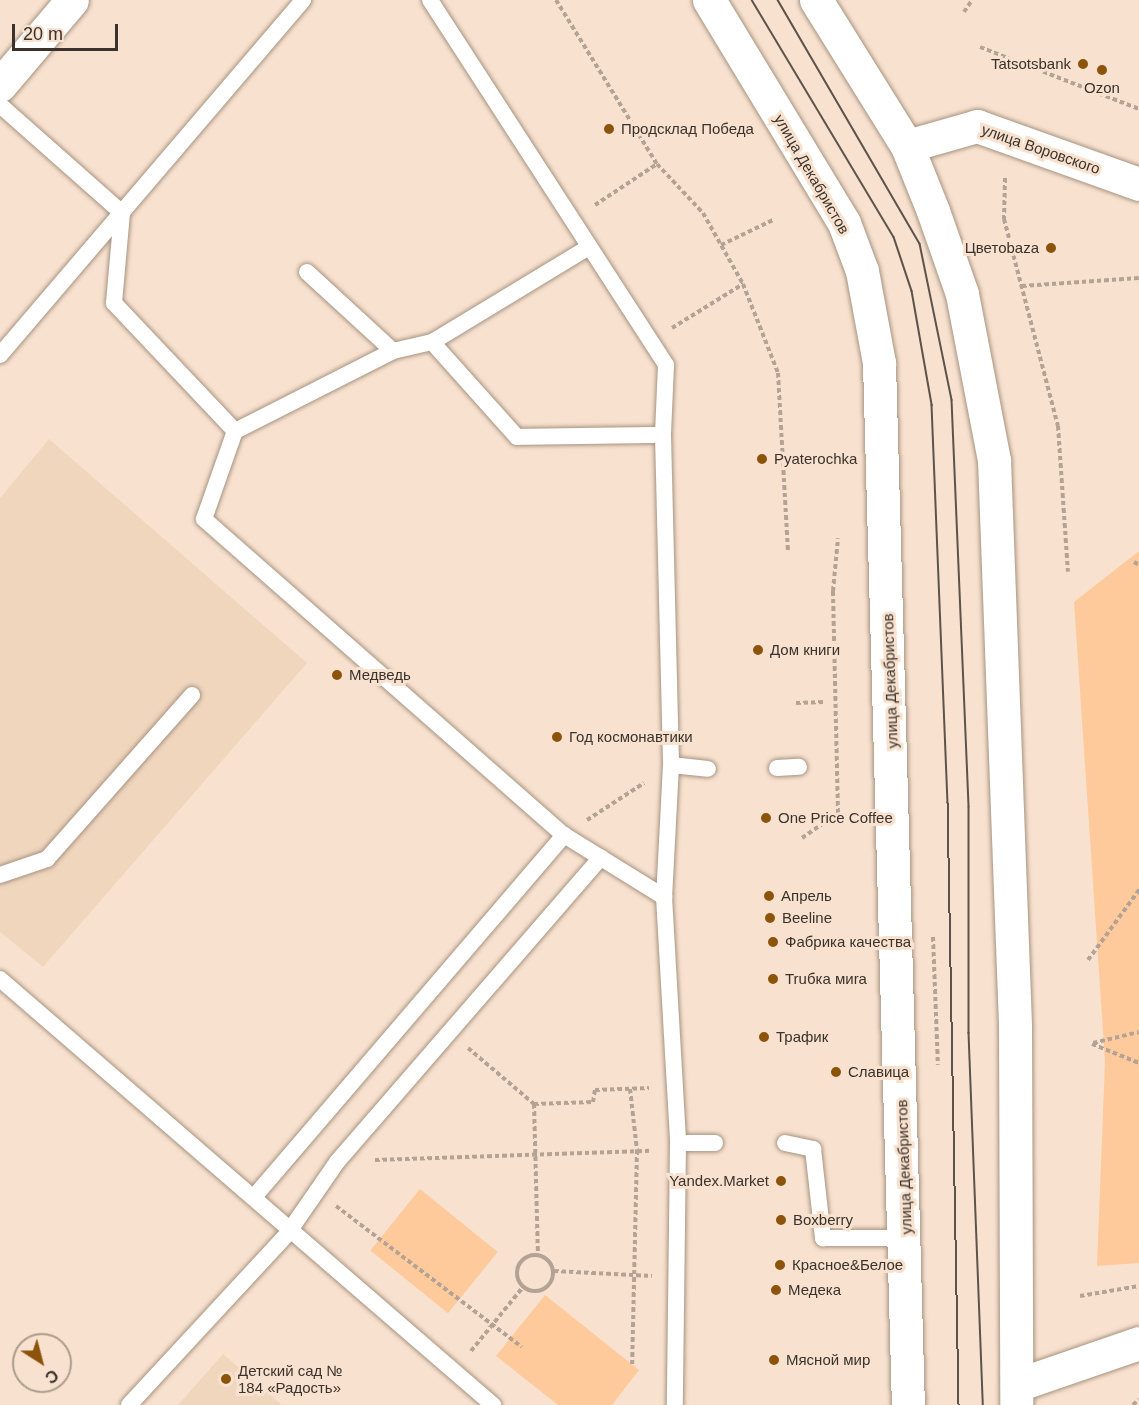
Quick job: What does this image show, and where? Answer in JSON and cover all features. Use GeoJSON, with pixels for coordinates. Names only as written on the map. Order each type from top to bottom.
{"type":"FeatureCollection","features":[{"type":"Feature","properties":{"kind":"main road"},"geometry":{"type":"LineString","coordinates":[[0,85],[72,0]]}},
{"type":"Feature","properties":{"kind":"main road","name":"улица Декабристов"},"geometry":{"type":"LineString","coordinates":[[709,0],[844,223],[862,271],[879,363],[906,1238],[908,1405]]}},
{"type":"Feature","properties":{"kind":"main road"},"geometry":{"type":"LineString","coordinates":[[816,0],[907,146],[962,294],[994,460],[1015,1025],[1016,1395],[1139,1343]]}},
{"type":"Feature","properties":{"kind":"main road","name":"улица Воровского"},"geometry":{"type":"LineString","coordinates":[[907,146],[977,126],[1139,184]]}},
{"type":"Feature","properties":{"kind":"lane"},"geometry":{"type":"LineString","coordinates":[[0,355],[303,0]]}},
{"type":"Feature","properties":{"kind":"lane"},"geometry":{"type":"LineString","coordinates":[[430,0],[666,365],[663,435],[671,765],[664,897],[677,1148],[675,1405]]}},
{"type":"Feature","properties":{"kind":"lane"},"geometry":{"type":"LineString","coordinates":[[0,105],[122,213]]}},
{"type":"Feature","properties":{"kind":"lane"},"geometry":{"type":"LineString","coordinates":[[122,213],[114,303],[235,430]]}},
{"type":"Feature","properties":{"kind":"lane"},"geometry":{"type":"LineString","coordinates":[[589,247],[432,342],[393,351],[235,430],[204,519],[564,835],[664,897]]}},
{"type":"Feature","properties":{"kind":"lane"},"geometry":{"type":"LineString","coordinates":[[307,272],[393,351]]}},
{"type":"Feature","properties":{"kind":"lane"},"geometry":{"type":"LineString","coordinates":[[432,342],[517,437],[663,435]]}},
{"type":"Feature","properties":{"kind":"lane"},"geometry":{"type":"LineString","coordinates":[[0,874],[47,859],[192,695]]}},
{"type":"Feature","properties":{"kind":"lane"},"geometry":{"type":"LineString","coordinates":[[671,765],[708,769]]}},
{"type":"Feature","properties":{"kind":"lane"},"geometry":{"type":"LineString","coordinates":[[777,768],[799,767]]}},
{"type":"Feature","properties":{"kind":"lane"},"geometry":{"type":"LineString","coordinates":[[254,1197],[564,835]]}},
{"type":"Feature","properties":{"kind":"lane"},"geometry":{"type":"LineString","coordinates":[[129,1405],[288,1233],[337,1162],[601,857]]}},
{"type":"Feature","properties":{"kind":"lane"},"geometry":{"type":"LineString","coordinates":[[0,979],[254,1197],[288,1233],[493,1405]]}},
{"type":"Feature","properties":{"kind":"lane"},"geometry":{"type":"LineString","coordinates":[[677,1148],[715,1143]]}},
{"type":"Feature","properties":{"kind":"lane"},"geometry":{"type":"LineString","coordinates":[[784,1143],[813,1149],[823,1238],[906,1238]]}},
{"type":"Feature","properties":{"kind":"path"},"geometry":{"type":"LineString","coordinates":[[556,0],[657,164],[704,213],[743,284],[778,373],[788,551]]}},
{"type":"Feature","properties":{"kind":"path"},"geometry":{"type":"LineString","coordinates":[[964,12],[972,0]]}},
{"type":"Feature","properties":{"kind":"path"},"geometry":{"type":"LineString","coordinates":[[980,47],[1139,109]]}},
{"type":"Feature","properties":{"kind":"path"},"geometry":{"type":"LineString","coordinates":[[572,220],[657,164]]}},
{"type":"Feature","properties":{"kind":"path"},"geometry":{"type":"LineString","coordinates":[[1005,178],[1004,219],[1058,426],[1068,572]]}},
{"type":"Feature","properties":{"kind":"path"},"geometry":{"type":"LineString","coordinates":[[721,245],[773,220]]}},
{"type":"Feature","properties":{"kind":"path"},"geometry":{"type":"LineString","coordinates":[[1022,286],[1139,278]]}},
{"type":"Feature","properties":{"kind":"path"},"geometry":{"type":"LineString","coordinates":[[650,343],[743,284]]}},
{"type":"Feature","properties":{"kind":"path"},"geometry":{"type":"LineString","coordinates":[[802,838],[838,813],[833,591],[838,538]]}},
{"type":"Feature","properties":{"kind":"path"},"geometry":{"type":"LineString","coordinates":[[796,703],[824,702]]}},
{"type":"Feature","properties":{"kind":"path"},"geometry":{"type":"LineString","coordinates":[[564,835],[671,765]]}},
{"type":"Feature","properties":{"kind":"path"},"geometry":{"type":"LineString","coordinates":[[1088,960],[1139,890]]}},
{"type":"Feature","properties":{"kind":"path"},"geometry":{"type":"LineString","coordinates":[[1139,1032],[1092,1044],[1139,1063]]}},
{"type":"Feature","properties":{"kind":"path"},"geometry":{"type":"LineString","coordinates":[[451,1033],[534,1104],[593,1102],[595,1090],[673,1086]]}},
{"type":"Feature","properties":{"kind":"path"},"geometry":{"type":"LineString","coordinates":[[630,1089],[637,1150],[636,1276],[632,1364]]}},
{"type":"Feature","properties":{"kind":"path"},"geometry":{"type":"LineString","coordinates":[[534,1104],[538,1255],[554,1271],[677,1276]]}},
{"type":"Feature","properties":{"kind":"path"},"geometry":{"type":"LineString","coordinates":[[337,1162],[677,1148]]}},
{"type":"Feature","properties":{"kind":"path"},"geometry":{"type":"LineString","coordinates":[[317,1192],[495,1323],[522,1347]]}},
{"type":"Feature","properties":{"kind":"path"},"geometry":{"type":"LineString","coordinates":[[523,1287],[517,1268],[525,1257],[538,1255]]}},
{"type":"Feature","properties":{"kind":"path"},"geometry":{"type":"LineString","coordinates":[[523,1287],[540,1292],[551,1284],[554,1271]]}},
{"type":"Feature","properties":{"kind":"path"},"geometry":{"type":"LineString","coordinates":[[1080,1296],[1139,1286]]}},
{"type":"Feature","properties":{"kind":"path"},"geometry":{"type":"LineString","coordinates":[[454,1371],[523,1287]]}},
{"type":"Feature","properties":{"kind":"path"},"geometry":{"type":"LineString","coordinates":[[1133,1405],[1139,1399]]}},
{"type":"Feature","properties":{"kind":"shaded area"},"geometry":{"type":"Polygon","coordinates":[[[49,439],[307,663],[43,967],[0,932],[0,498],[49,439]]]}},
{"type":"Feature","properties":{"kind":"shaded area"},"geometry":{"type":"Polygon","coordinates":[[[1139,551],[1139,1263],[1097,1266],[1105,1061],[1074,602],[1139,551]]]}},
{"type":"Feature","properties":{"kind":"shaded area"},"geometry":{"type":"Polygon","coordinates":[[[420,1189],[498,1252],[448,1313],[370,1250],[420,1189]]]}},
{"type":"Feature","properties":{"kind":"shaded area"},"geometry":{"type":"Polygon","coordinates":[[[545,1295],[639,1370],[612,1405],[558,1405],[496,1356],[545,1295]]]}},
{"type":"Feature","properties":{"kind":"shaded area","name":"Детский сад № 184 «Радость»"},"geometry":{"type":"Polygon","coordinates":[[[223,1354],[282,1405],[178,1405],[223,1354]]]}},
{"type":"Feature","properties":{"kind":"tram line"},"geometry":{"type":"LineString","coordinates":[[752,0],[894,237],[912,291],[932,405],[948,803],[959,1405]]}},
{"type":"Feature","properties":{"kind":"tram line"},"geometry":{"type":"LineString","coordinates":[[778,0],[920,244],[952,400],[969,807],[969,1033],[983,1405]]}},
{"type":"Feature","properties":{"kind":"place","name":"Tatsotsbank"},"geometry":{"type":"Point","coordinates":[1083,64]}},
{"type":"Feature","properties":{"kind":"place","name":"Ozon"},"geometry":{"type":"Point","coordinates":[1102,70]}},
{"type":"Feature","properties":{"kind":"place","name":"Продсклад Победа"},"geometry":{"type":"Point","coordinates":[609,129]}},
{"type":"Feature","properties":{"kind":"place","name":"Цветоbaza"},"geometry":{"type":"Point","coordinates":[1051,248]}},
{"type":"Feature","properties":{"kind":"place","name":"Pyaterochka"},"geometry":{"type":"Point","coordinates":[762,459]}},
{"type":"Feature","properties":{"kind":"place","name":"Дом книги"},"geometry":{"type":"Point","coordinates":[758,650]}},
{"type":"Feature","properties":{"kind":"place","name":"Медведь"},"geometry":{"type":"Point","coordinates":[337,675]}},
{"type":"Feature","properties":{"kind":"place","name":"Год космонавтики"},"geometry":{"type":"Point","coordinates":[557,737]}},
{"type":"Feature","properties":{"kind":"place","name":"One Price Coffee"},"geometry":{"type":"Point","coordinates":[766,818]}},
{"type":"Feature","properties":{"kind":"place","name":"Апрель"},"geometry":{"type":"Point","coordinates":[769,896]}},
{"type":"Feature","properties":{"kind":"place","name":"Beeline"},"geometry":{"type":"Point","coordinates":[770,918]}},
{"type":"Feature","properties":{"kind":"place","name":"Фабрика качества"},"geometry":{"type":"Point","coordinates":[773,942]}},
{"type":"Feature","properties":{"kind":"place","name":"Truбка миra"},"geometry":{"type":"Point","coordinates":[773,979]}},
{"type":"Feature","properties":{"kind":"place","name":"Трафик"},"geometry":{"type":"Point","coordinates":[764,1037]}},
{"type":"Feature","properties":{"kind":"place","name":"Славица"},"geometry":{"type":"Point","coordinates":[836,1072]}},
{"type":"Feature","properties":{"kind":"place","name":"Yandex.Market"},"geometry":{"type":"Point","coordinates":[781,1181]}},
{"type":"Feature","properties":{"kind":"place","name":"Boxberry"},"geometry":{"type":"Point","coordinates":[781,1220]}},
{"type":"Feature","properties":{"kind":"place","name":"Красное&Белое"},"geometry":{"type":"Point","coordinates":[780,1265]}},
{"type":"Feature","properties":{"kind":"place","name":"Медека"},"geometry":{"type":"Point","coordinates":[776,1290]}},
{"type":"Feature","properties":{"kind":"place","name":"Мясной мир"},"geometry":{"type":"Point","coordinates":[774,1360]}},
{"type":"Feature","properties":{"kind":"place","name":"Детский сад № 184 «Радость»"},"geometry":{"type":"Point","coordinates":[226,1379]}}]}
